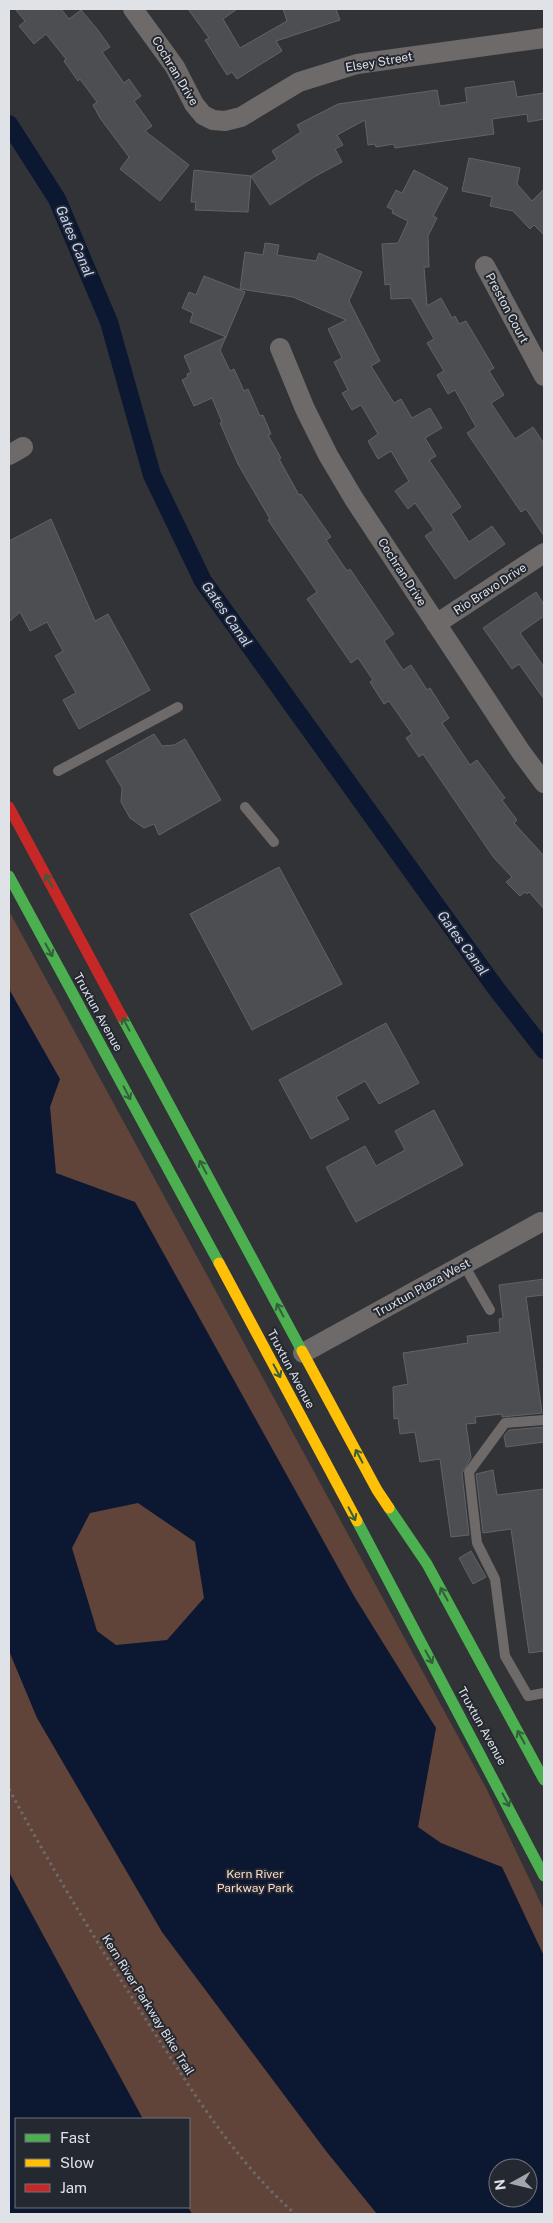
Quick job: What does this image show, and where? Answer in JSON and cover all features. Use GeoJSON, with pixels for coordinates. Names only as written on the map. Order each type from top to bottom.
{"type":"FeatureCollection","features":[{"type":"Feature","properties":{"kind":"main road","name":"Truxtun Avenue"},"geometry":{"type":"LineString","coordinates":[[9,806],[296,1351],[377,1490],[427,1564],[544,1780]]}},
{"type":"Feature","properties":{"kind":"main road","name":"Truxtun Avenue"},"geometry":{"type":"LineString","coordinates":[[9,876],[493,1776],[544,1876]]}},
{"type":"Feature","properties":{"kind":"main road"},"geometry":{"type":"LineString","coordinates":[[204,1236],[261,1316]]}},
{"type":"Feature","properties":{"kind":"main road"},"geometry":{"type":"LineString","coordinates":[[296,1351],[301,1377]]}},
{"type":"Feature","properties":{"kind":"main road"},"geometry":{"type":"LineString","coordinates":[[306,1402],[321,1456]]}},
{"type":"Feature","properties":{"kind":"street","name":"Cochran Drive"},"geometry":{"type":"LineString","coordinates":[[133,9],[175,67],[194,104],[203,114],[213,120],[225,121]]}},
{"type":"Feature","properties":{"kind":"street","name":"Elsey Street"},"geometry":{"type":"LineString","coordinates":[[225,121],[241,117],[299,82],[357,64],[544,38]]}},
{"type":"Feature","properties":{"kind":"street","name":"Preston Court"},"geometry":{"type":"LineString","coordinates":[[485,266],[544,376]]}},
{"type":"Feature","properties":{"kind":"street","name":"Cochran Drive"},"geometry":{"type":"LineString","coordinates":[[280,348],[305,409],[328,455],[354,498],[436,624],[544,783]]}},
{"type":"Feature","properties":{"kind":"street","name":"Rio Bravo Drive"},"geometry":{"type":"LineString","coordinates":[[436,624],[544,553]]}},
{"type":"Feature","properties":{"kind":"street","name":"Truxtun Plaza West"},"geometry":{"type":"LineString","coordinates":[[296,1351],[543,1224]]}},
{"type":"Feature","properties":{"kind":"lane"},"geometry":{"type":"LineString","coordinates":[[58,770],[178,707]]}},
{"type":"Feature","properties":{"kind":"lane"},"geometry":{"type":"LineString","coordinates":[[245,807],[274,842]]}},
{"type":"Feature","properties":{"kind":"lane"},"geometry":{"type":"LineString","coordinates":[[464,1265],[490,1310]]}},
{"type":"Feature","properties":{"kind":"lane"},"geometry":{"type":"LineString","coordinates":[[544,1420],[505,1423],[468,1472],[477,1543],[495,1579],[505,1656],[528,1696],[544,1693]]}},
{"type":"Feature","properties":{"kind":"path","name":"Kern River Parkway Bike Trail"},"geometry":{"type":"LineString","coordinates":[[9,1789],[51,1867],[214,2125],[267,2189],[295,2214]]}},
{"type":"Feature","properties":{"kind":"green space","name":"Kern River Parkway Park"},"geometry":{"type":"Polygon","coordinates":[[[9,911],[486,1788],[544,1910],[544,2214],[9,2214],[9,911]]]}},
{"type":"Feature","properties":{"kind":"water","name":"Kern River Parkway Park"},"geometry":{"type":"Polygon","coordinates":[[[9,989],[60,1079],[50,1107],[56,1173],[135,1202],[354,1596],[436,1728],[418,1827],[441,1843],[502,1867],[544,1956],[544,2214],[377,2214],[326,2151],[162,1932],[37,1718],[9,1651],[9,989]],[[138,1503],[90,1513],[72,1548],[97,1631],[116,1645],[167,1640],[204,1598],[195,1542],[138,1503]]]}},
{"type":"Feature","properties":{"kind":"water"},"geometry":{"type":"Polygon","coordinates":[[[9,1872],[142,2118],[15,2118],[15,2208],[189,2208],[192,2214],[9,2214],[9,1872]]]}},
{"type":"Feature","properties":{"kind":"building"},"geometry":{"type":"Polygon","coordinates":[[[15,9],[61,9],[69,19],[81,10],[97,29],[110,47],[102,52],[124,83],[129,79],[141,96],[134,101],[152,126],[145,131],[189,165],[160,201],[120,169],[129,157],[100,118],[93,105],[97,102],[80,79],[78,81],[64,61],[66,59],[46,34],[34,44],[19,26],[25,21],[15,9]]]}},
{"type":"Feature","properties":{"kind":"building"},"geometry":{"type":"Polygon","coordinates":[[[188,9],[237,9],[223,19],[240,48],[287,21],[283,9],[336,9],[340,20],[276,41],[282,51],[237,79],[232,72],[227,75],[205,40],[209,38],[188,9]]]}},
{"type":"Feature","properties":{"kind":"building"},"geometry":{"type":"Polygon","coordinates":[[[514,81],[517,97],[544,93],[544,119],[528,122],[527,114],[492,119],[494,134],[395,148],[394,144],[376,147],[375,144],[368,145],[365,120],[337,135],[343,145],[335,149],[342,162],[270,205],[251,176],[277,159],[272,151],[301,132],[297,125],[338,104],[437,90],[440,106],[467,102],[465,88],[514,81]]]}},
{"type":"Feature","properties":{"kind":"building"},"geometry":{"type":"Polygon","coordinates":[[[469,158],[520,168],[517,184],[532,201],[544,189],[544,235],[534,225],[530,229],[513,211],[490,206],[492,197],[462,191],[469,158]]]}},
{"type":"Feature","properties":{"kind":"building"},"geometry":{"type":"Polygon","coordinates":[[[194,170],[251,176],[248,212],[195,210],[196,202],[191,202],[194,170]]]}},
{"type":"Feature","properties":{"kind":"building"},"geometry":{"type":"Polygon","coordinates":[[[414,170],[448,188],[433,216],[437,218],[428,236],[429,267],[424,267],[427,306],[441,298],[452,318],[455,316],[459,324],[466,321],[494,368],[489,371],[504,395],[491,403],[515,439],[533,427],[544,444],[544,536],[526,509],[521,512],[467,433],[476,427],[455,390],[448,394],[437,375],[444,371],[427,343],[434,339],[411,298],[391,299],[390,284],[385,285],[382,244],[398,243],[408,221],[392,213],[393,210],[387,207],[396,190],[402,193],[414,170]]]}},
{"type":"Feature","properties":{"kind":"building"},"geometry":{"type":"Polygon","coordinates":[[[265,243],[279,245],[277,255],[316,261],[319,253],[362,272],[349,301],[380,361],[371,366],[394,403],[401,399],[412,418],[430,408],[442,428],[425,438],[436,456],[429,460],[461,507],[451,514],[469,542],[492,526],[505,544],[455,579],[425,536],[434,530],[415,503],[408,509],[395,491],[409,481],[391,451],[378,459],[368,441],[378,434],[361,405],[352,410],[342,393],[348,390],[334,362],[342,358],[328,329],[346,320],[293,297],[240,289],[245,252],[263,255],[265,243]]]}},
{"type":"Feature","properties":{"kind":"building"},"geometry":{"type":"Polygon","coordinates":[[[204,276],[245,292],[226,337],[190,322],[193,313],[182,308],[189,292],[196,295],[204,276]]]}},
{"type":"Feature","properties":{"kind":"building"},"geometry":{"type":"Polygon","coordinates":[[[226,337],[220,350],[230,371],[234,369],[244,391],[248,389],[260,416],[263,415],[271,434],[268,435],[299,495],[301,494],[331,537],[326,540],[347,571],[350,569],[394,634],[384,641],[403,670],[411,665],[427,690],[430,688],[449,718],[442,723],[470,765],[477,760],[505,798],[502,800],[517,820],[514,823],[544,856],[544,909],[529,892],[527,894],[525,892],[520,896],[506,882],[512,877],[494,858],[423,754],[419,757],[406,738],[412,734],[389,701],[384,704],[370,682],[373,680],[358,658],[351,663],[307,599],[317,592],[268,520],[270,519],[238,464],[220,423],[222,422],[212,398],[194,406],[182,380],[188,377],[187,374],[191,372],[184,356],[226,337]]]}},
{"type":"Feature","properties":{"kind":"building"},"geometry":{"type":"Polygon","coordinates":[[[51,519],[95,621],[108,614],[150,690],[79,729],[63,700],[76,693],[55,656],[63,651],[47,622],[30,631],[20,612],[9,622],[9,541],[51,519]]]}},
{"type":"Feature","properties":{"kind":"building"},"geometry":{"type":"Polygon","coordinates":[[[536,592],[544,605],[544,616],[520,633],[544,667],[544,699],[519,664],[512,669],[483,628],[536,592]]]}},
{"type":"Feature","properties":{"kind":"building"},"geometry":{"type":"Polygon","coordinates":[[[154,734],[162,746],[174,745],[185,739],[221,800],[159,835],[154,824],[144,828],[130,818],[121,802],[122,788],[106,761],[154,734]]]}},
{"type":"Feature","properties":{"kind":"building"},"geometry":{"type":"Polygon","coordinates":[[[279,867],[342,984],[252,1030],[190,914],[279,867]]]}},
{"type":"Feature","properties":{"kind":"building"},"geometry":{"type":"Polygon","coordinates":[[[386,1023],[419,1083],[379,1104],[365,1081],[336,1097],[349,1119],[311,1139],[279,1080],[386,1023]]]}},
{"type":"Feature","properties":{"kind":"building"},"geometry":{"type":"Polygon","coordinates":[[[434,1110],[463,1165],[356,1222],[326,1167],[365,1146],[376,1166],[405,1150],[395,1131],[434,1110]]]}},
{"type":"Feature","properties":{"kind":"building"},"geometry":{"type":"Polygon","coordinates":[[[544,1279],[544,1295],[526,1297],[542,1413],[502,1417],[502,1414],[475,1417],[476,1423],[466,1424],[471,1458],[462,1473],[469,1535],[451,1537],[440,1459],[420,1462],[415,1432],[400,1434],[398,1418],[394,1419],[393,1387],[408,1384],[403,1353],[468,1343],[467,1336],[500,1332],[499,1319],[503,1318],[499,1285],[544,1279]]]}},
{"type":"Feature","properties":{"kind":"building"},"geometry":{"type":"Polygon","coordinates":[[[544,1427],[544,1442],[506,1447],[504,1436],[509,1430],[544,1427]]]}},
{"type":"Feature","properties":{"kind":"building"},"geometry":{"type":"Polygon","coordinates":[[[493,1470],[497,1495],[544,1489],[544,1651],[529,1653],[511,1529],[483,1533],[476,1474],[493,1470]]]}},
{"type":"Feature","properties":{"kind":"building"},"geometry":{"type":"Polygon","coordinates":[[[471,1551],[486,1577],[473,1584],[459,1558],[471,1551]]]}},
{"type":"Feature","properties":{"kind":"waterway","name":"Gates Canal"},"geometry":{"type":"LineString","coordinates":[[9,124],[57,199],[109,322],[152,475],[203,581],[495,987],[544,1050]]}},
{"type":"Feature","properties":{"kind":"traffic: fast"},"geometry":{"type":"LineString","coordinates":[[9,876],[219,1263]]}},
{"type":"Feature","properties":{"kind":"traffic: fast"},"geometry":{"type":"LineString","coordinates":[[122,1017],[302,1351]]}},
{"type":"Feature","properties":{"kind":"traffic: fast"},"geometry":{"type":"LineString","coordinates":[[389,1508],[427,1564],[544,1780]]}},
{"type":"Feature","properties":{"kind":"traffic: fast"},"geometry":{"type":"LineString","coordinates":[[357,1521],[544,1876]]}},
{"type":"Feature","properties":{"kind":"traffic: slow"},"geometry":{"type":"LineString","coordinates":[[219,1263],[357,1521]]}},
{"type":"Feature","properties":{"kind":"traffic: slow"},"geometry":{"type":"LineString","coordinates":[[302,1351],[377,1490],[389,1508]]}},
{"type":"Feature","properties":{"kind":"traffic: jam"},"geometry":{"type":"LineString","coordinates":[[9,807],[122,1017]]}}]}
